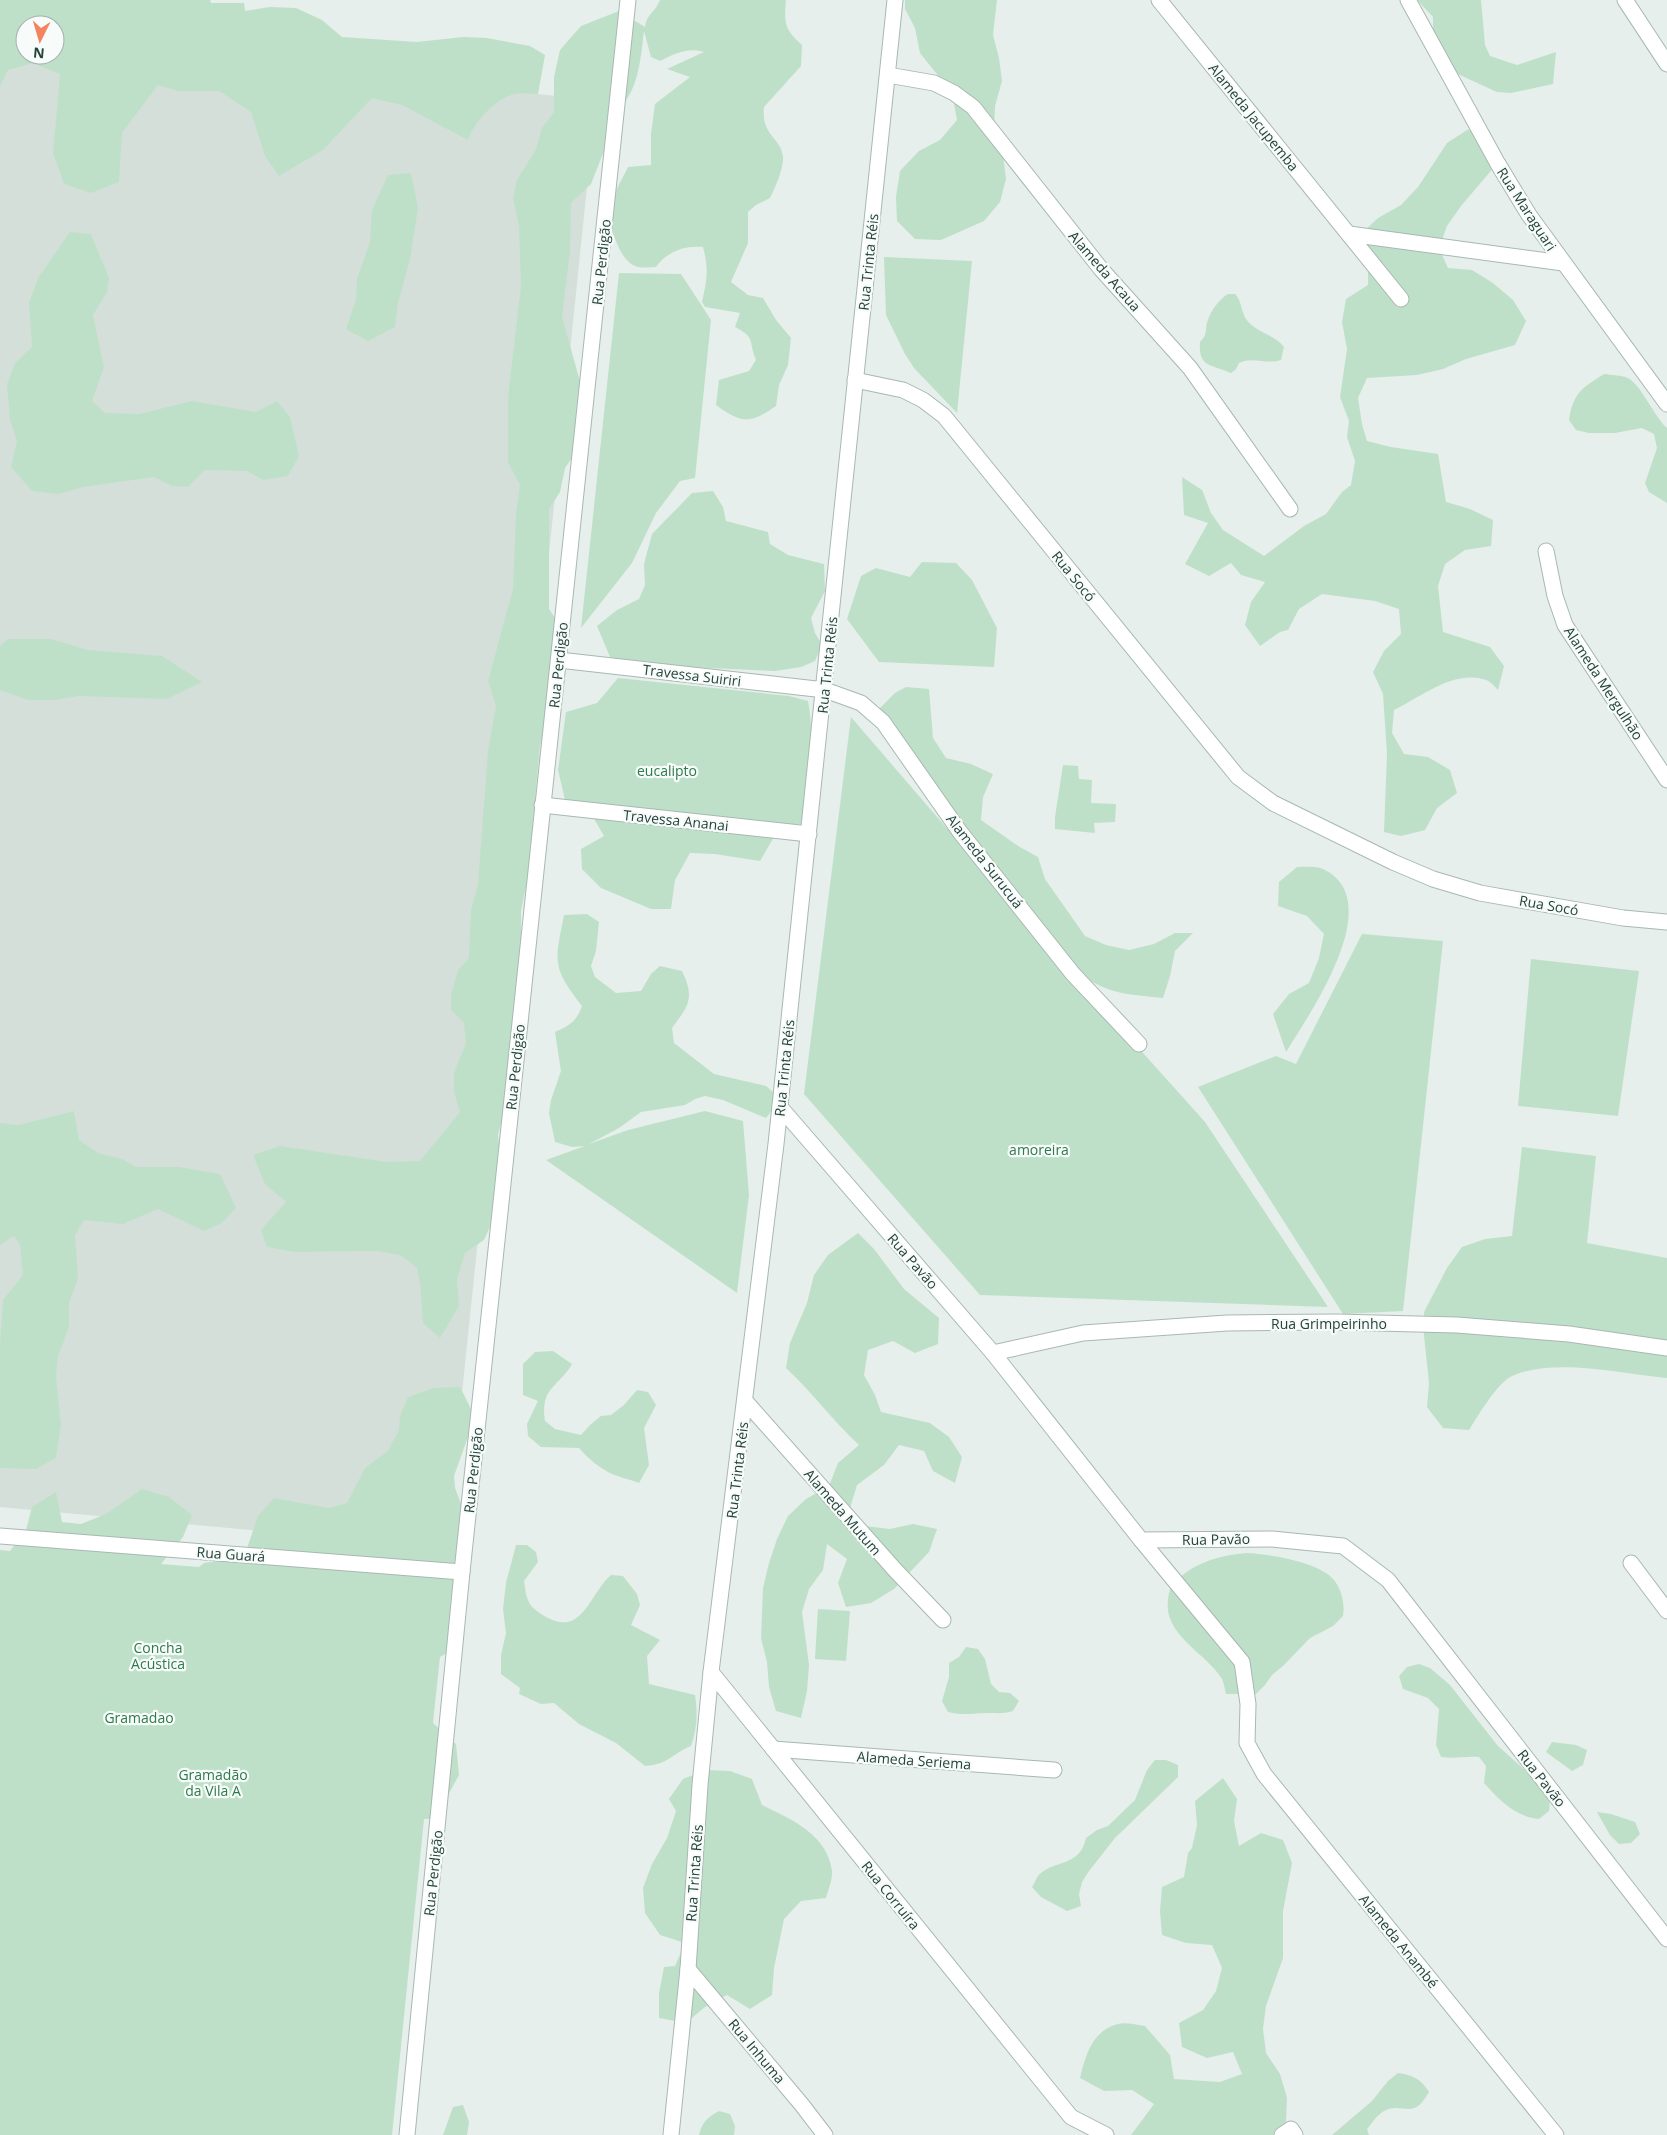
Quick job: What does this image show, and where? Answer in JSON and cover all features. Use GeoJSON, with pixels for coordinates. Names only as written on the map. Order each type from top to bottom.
{"type":"FeatureCollection","features":[{"type":"Feature","properties":{"kind":"street","name":"Rua Perdigão"},"geometry":{"type":"LineString","coordinates":[[407,2135],[462,1572],[628,0]]}},
{"type":"Feature","properties":{"kind":"street","name":"Rua Trinta Réis"},"geometry":{"type":"LineString","coordinates":[[671,2135],[688,1969],[700,1785],[780,1107],[896,0]]}},
{"type":"Feature","properties":{"kind":"street","name":"Alameda Jacupemba"},"geometry":{"type":"LineString","coordinates":[[1158,0],[1401,299]]}},
{"type":"Feature","properties":{"kind":"street","name":"Rua Maraguari"},"geometry":{"type":"LineString","coordinates":[[1408,0],[1498,164],[1529,214],[1667,404]]}},
{"type":"Feature","properties":{"kind":"street"},"geometry":{"type":"LineString","coordinates":[[1625,0],[1667,64]]}},
{"type":"Feature","properties":{"kind":"street","name":"Alameda Acaua"},"geometry":{"type":"LineString","coordinates":[[888,75],[934,83],[954,93],[973,107],[1101,269],[1190,368],[1290,509]]}},
{"type":"Feature","properties":{"kind":"street"},"geometry":{"type":"LineString","coordinates":[[1349,234],[1563,263]]}},
{"type":"Feature","properties":{"kind":"street","name":"Rua Socó"},"geometry":{"type":"LineString","coordinates":[[855,380],[903,390],[923,400],[944,416],[1238,778],[1274,803],[1393,862],[1433,879],[1490,894],[1623,918],[1667,922]]}},
{"type":"Feature","properties":{"kind":"street","name":"Alameda Mergulhão"},"geometry":{"type":"LineString","coordinates":[[1546,551],[1555,596],[1565,625],[1667,780]]}},
{"type":"Feature","properties":{"kind":"street","name":"Travessa Suiriri"},"geometry":{"type":"LineString","coordinates":[[559,660],[825,690]]}},
{"type":"Feature","properties":{"kind":"street","name":"Alameda Surucuá"},"geometry":{"type":"LineString","coordinates":[[825,690],[861,703],[883,722],[960,832],[1073,974],[1139,1044]]}},
{"type":"Feature","properties":{"kind":"street","name":"Travessa Ananai"},"geometry":{"type":"LineString","coordinates":[[542,805],[809,834]]}},
{"type":"Feature","properties":{"kind":"street","name":"Rua Pavão"},"geometry":{"type":"LineString","coordinates":[[780,1107],[992,1353],[1141,1540],[1272,1539],[1344,1546],[1388,1580],[1667,1939]]}},
{"type":"Feature","properties":{"kind":"street","name":"Rua Grimpeirinho"},"geometry":{"type":"LineString","coordinates":[[992,1353],[1083,1333],[1228,1323],[1336,1322],[1434,1323],[1485,1327],[1569,1334],[1667,1348]]}},
{"type":"Feature","properties":{"kind":"street","name":"Alameda Mutum"},"geometry":{"type":"LineString","coordinates":[[746,1402],[896,1571],[943,1620]]}},
{"type":"Feature","properties":{"kind":"street","name":"Rua Guará"},"geometry":{"type":"LineString","coordinates":[[0,1536],[462,1572]]}},
{"type":"Feature","properties":{"kind":"street","name":"Alameda Anambé"},"geometry":{"type":"LineString","coordinates":[[1141,1540],[1242,1662],[1248,1704],[1247,1743],[1264,1774],[1556,2135]]}},
{"type":"Feature","properties":{"kind":"street"},"geometry":{"type":"LineString","coordinates":[[1631,1563],[1667,1611]]}},
{"type":"Feature","properties":{"kind":"street","name":"Rua Corruíra"},"geometry":{"type":"LineString","coordinates":[[712,1672],[1070,2117],[1106,2135]]}},
{"type":"Feature","properties":{"kind":"street","name":"Alameda Seriema"},"geometry":{"type":"LineString","coordinates":[[773,1749],[1054,1770]]}},
{"type":"Feature","properties":{"kind":"street","name":"Rua Inhuma"},"geometry":{"type":"LineString","coordinates":[[688,1969],[802,2105],[824,2135]]}},
{"type":"Feature","properties":{"kind":"shaded area"},"geometry":{"type":"Polygon","coordinates":[[[0,39],[15,49],[15,65],[65,65],[65,46],[596,100],[446,1548],[0,1507],[0,39]]]}},
{"type":"Feature","properties":{"kind":"green space"},"geometry":{"type":"Polygon","coordinates":[[[0,0],[210,0],[211,3],[244,3],[245,11],[270,7],[296,8],[322,20],[342,37],[417,42],[463,37],[487,38],[530,46],[545,55],[538,94],[514,94],[500,101],[480,119],[468,140],[402,105],[372,98],[323,150],[279,176],[265,156],[251,112],[219,91],[178,91],[158,85],[122,133],[119,182],[91,193],[64,184],[53,153],[60,74],[38,65],[65,65],[65,15],[15,15],[15,65],[26,65],[8,70],[0,86],[0,0]]]}},
{"type":"Feature","properties":{"kind":"green space"},"geometry":{"type":"Polygon","coordinates":[[[660,0],[786,0],[786,25],[788,30],[802,45],[801,66],[764,107],[765,124],[781,150],[783,157],[782,167],[770,198],[756,205],[748,212],[748,243],[731,282],[748,295],[763,298],[776,320],[791,338],[788,365],[779,385],[776,406],[767,412],[752,419],[746,419],[733,416],[716,405],[719,380],[749,371],[756,360],[749,337],[735,327],[740,313],[705,307],[702,302],[707,274],[703,247],[683,248],[665,257],[656,267],[633,265],[619,248],[610,223],[611,204],[615,193],[628,167],[651,165],[651,134],[655,104],[690,77],[667,69],[704,52],[687,51],[660,61],[651,57],[644,31],[636,80],[628,98],[622,105],[591,184],[571,203],[570,251],[562,317],[583,392],[577,451],[565,468],[560,492],[549,509],[549,609],[559,624],[546,721],[540,746],[533,821],[532,858],[521,911],[521,947],[503,1116],[498,1135],[501,1163],[493,1220],[484,1240],[465,1253],[457,1280],[459,1306],[440,1338],[423,1323],[417,1268],[400,1255],[376,1251],[294,1252],[267,1247],[261,1230],[286,1202],[265,1184],[253,1155],[280,1146],[387,1162],[420,1161],[460,1112],[454,1092],[454,1073],[466,1043],[464,1023],[451,1010],[451,995],[458,970],[469,958],[471,910],[478,884],[488,751],[496,706],[488,681],[513,589],[516,513],[520,485],[508,462],[508,397],[521,286],[519,226],[513,198],[517,180],[536,149],[542,128],[554,112],[554,77],[560,50],[581,26],[619,11],[645,27],[647,19],[660,0]]]}},
{"type":"Feature","properties":{"kind":"green space"},"geometry":{"type":"Polygon","coordinates":[[[905,0],[997,0],[993,35],[1002,81],[995,106],[994,131],[1003,155],[1006,179],[1000,202],[984,221],[941,240],[915,239],[897,221],[896,197],[900,171],[919,151],[940,140],[957,120],[952,93],[920,53],[915,28],[905,9],[905,0]]]}},
{"type":"Feature","properties":{"kind":"green space"},"geometry":{"type":"Polygon","coordinates":[[[1417,0],[1481,0],[1485,45],[1490,56],[1517,65],[1556,52],[1553,84],[1511,93],[1497,92],[1448,68],[1433,33],[1433,17],[1417,0]]]}},
{"type":"Feature","properties":{"kind":"green space"},"geometry":{"type":"Polygon","coordinates":[[[1474,129],[1495,166],[1461,206],[1447,226],[1439,248],[1448,268],[1472,270],[1493,283],[1513,300],[1526,321],[1515,345],[1466,359],[1443,369],[1417,375],[1367,378],[1358,398],[1367,441],[1391,447],[1438,454],[1446,502],[1470,509],[1493,520],[1491,546],[1465,550],[1445,564],[1438,586],[1443,632],[1490,647],[1504,666],[1498,690],[1486,680],[1462,678],[1438,686],[1394,710],[1392,733],[1404,754],[1428,757],[1450,770],[1457,793],[1437,808],[1425,830],[1401,836],[1384,832],[1387,754],[1383,694],[1373,672],[1384,651],[1401,634],[1399,609],[1375,601],[1322,594],[1299,609],[1288,630],[1280,632],[1260,646],[1245,625],[1251,602],[1265,582],[1241,575],[1231,563],[1209,576],[1185,564],[1208,523],[1184,515],[1182,477],[1202,490],[1211,513],[1223,530],[1264,556],[1304,526],[1326,514],[1342,492],[1351,485],[1355,461],[1347,437],[1349,421],[1340,397],[1347,349],[1342,322],[1346,299],[1368,285],[1368,261],[1361,234],[1378,218],[1401,205],[1418,187],[1447,143],[1467,130],[1474,129]]]}},
{"type":"Feature","properties":{"kind":"green space"},"geometry":{"type":"Polygon","coordinates":[[[411,173],[418,208],[410,259],[398,303],[395,327],[368,341],[346,329],[356,300],[357,279],[370,242],[372,210],[388,175],[411,173]]]}},
{"type":"Feature","properties":{"kind":"green space"},"geometry":{"type":"Polygon","coordinates":[[[70,232],[91,234],[109,278],[107,292],[93,315],[104,367],[92,401],[105,413],[139,414],[192,401],[256,412],[277,401],[290,417],[299,456],[288,476],[263,480],[247,471],[205,470],[188,487],[172,486],[154,477],[83,487],[59,494],[32,491],[11,467],[17,441],[10,420],[7,384],[15,363],[32,347],[29,303],[38,278],[70,232]]]}},
{"type":"Feature","properties":{"kind":"green space"},"geometry":{"type":"Polygon","coordinates":[[[884,257],[972,261],[957,413],[914,368],[886,315],[884,257]]]}},
{"type":"Feature","properties":{"kind":"green space"},"geometry":{"type":"Polygon","coordinates":[[[619,273],[681,274],[711,320],[695,478],[680,481],[656,513],[632,563],[581,628],[619,273]]]}},
{"type":"Feature","properties":{"kind":"green space"},"geometry":{"type":"Polygon","coordinates":[[[1228,294],[1235,294],[1244,316],[1250,324],[1275,339],[1284,347],[1281,360],[1270,362],[1244,361],[1239,363],[1231,373],[1204,361],[1201,357],[1200,342],[1205,334],[1211,313],[1228,294]]]}},
{"type":"Feature","properties":{"kind":"green space"},"geometry":{"type":"Polygon","coordinates":[[[1604,374],[1625,377],[1633,382],[1667,428],[1667,503],[1649,492],[1645,483],[1657,448],[1654,434],[1642,428],[1615,433],[1589,433],[1576,430],[1569,420],[1576,397],[1590,383],[1604,374]]]}},
{"type":"Feature","properties":{"kind":"green space"},"geometry":{"type":"Polygon","coordinates":[[[713,491],[723,507],[726,521],[768,532],[770,544],[788,555],[824,564],[825,591],[811,618],[815,633],[822,645],[815,661],[801,667],[775,671],[642,665],[610,657],[597,626],[617,610],[639,599],[645,585],[644,564],[652,534],[692,493],[713,491]]]}},
{"type":"Feature","properties":{"kind":"green space"},"geometry":{"type":"Polygon","coordinates":[[[922,562],[956,563],[972,580],[997,628],[994,667],[879,662],[847,619],[861,576],[876,568],[910,577],[922,562]]]}},
{"type":"Feature","properties":{"kind":"green space"},"geometry":{"type":"Polygon","coordinates":[[[8,639],[51,639],[88,650],[162,656],[202,682],[167,699],[79,696],[54,700],[28,700],[0,690],[0,646],[8,639]]]}},
{"type":"Feature","properties":{"kind":"green space","name":"eucalipto"},"geometry":{"type":"Polygon","coordinates":[[[618,678],[789,696],[808,701],[811,747],[801,824],[781,825],[760,861],[715,854],[690,853],[675,880],[671,909],[651,909],[601,888],[582,869],[581,849],[604,836],[593,817],[565,800],[558,770],[566,712],[597,703],[618,678]]]}},
{"type":"Feature","properties":{"kind":"green space"},"geometry":{"type":"Polygon","coordinates":[[[906,687],[929,689],[933,738],[946,758],[971,764],[993,774],[983,797],[981,820],[1018,846],[1038,857],[1045,879],[1085,936],[1106,945],[1129,950],[1154,944],[1175,933],[1193,933],[1175,951],[1163,998],[1112,991],[1080,974],[1068,965],[877,711],[895,693],[906,687]]]}},
{"type":"Feature","properties":{"kind":"green space","name":"amoreira"},"geometry":{"type":"Polygon","coordinates":[[[851,717],[1073,975],[1205,1122],[1328,1307],[980,1295],[804,1094],[851,717]]]}},
{"type":"Feature","properties":{"kind":"green space"},"geometry":{"type":"Polygon","coordinates":[[[1063,765],[1078,766],[1079,779],[1092,780],[1091,803],[1116,804],[1115,822],[1094,823],[1095,833],[1055,829],[1063,765]]]}},
{"type":"Feature","properties":{"kind":"green space"},"geometry":{"type":"Polygon","coordinates":[[[1297,867],[1323,869],[1341,884],[1348,905],[1347,930],[1338,958],[1326,985],[1286,1052],[1273,1014],[1289,994],[1309,983],[1319,958],[1324,934],[1307,916],[1278,906],[1279,882],[1297,867]]]}},
{"type":"Feature","properties":{"kind":"green space"},"geometry":{"type":"Polygon","coordinates":[[[587,914],[599,922],[596,951],[591,966],[595,977],[616,993],[641,991],[651,974],[660,966],[682,971],[689,995],[683,1013],[672,1028],[674,1043],[714,1074],[766,1086],[773,1092],[772,1109],[766,1118],[723,1100],[705,1096],[685,1105],[641,1112],[619,1128],[589,1144],[628,1130],[705,1111],[743,1121],[749,1195],[737,1293],[546,1160],[585,1146],[572,1147],[555,1142],[549,1113],[551,1100],[561,1071],[555,1032],[572,1022],[578,1016],[582,1006],[565,982],[558,963],[564,915],[587,914]]]}},
{"type":"Feature","properties":{"kind":"green space"},"geometry":{"type":"Polygon","coordinates":[[[1362,934],[1443,941],[1403,1311],[1343,1314],[1198,1087],[1276,1056],[1296,1064],[1362,934]]]}},
{"type":"Feature","properties":{"kind":"green space"},"geometry":{"type":"Polygon","coordinates":[[[1531,959],[1639,971],[1618,1116],[1518,1106],[1531,959]]]}},
{"type":"Feature","properties":{"kind":"green space"},"geometry":{"type":"Polygon","coordinates":[[[74,1111],[79,1140],[98,1153],[122,1159],[136,1167],[179,1167],[220,1174],[236,1208],[222,1223],[204,1231],[158,1209],[123,1224],[84,1220],[75,1235],[78,1278],[69,1303],[69,1327],[58,1356],[56,1376],[61,1425],[56,1458],[36,1469],[0,1468],[0,1345],[3,1300],[23,1275],[20,1245],[14,1236],[0,1245],[0,1123],[18,1125],[74,1111]]]}},
{"type":"Feature","properties":{"kind":"green space"},"geometry":{"type":"Polygon","coordinates":[[[1522,1147],[1596,1156],[1587,1243],[1667,1258],[1667,1378],[1588,1368],[1567,1367],[1529,1370],[1512,1376],[1500,1385],[1469,1430],[1443,1428],[1427,1407],[1429,1383],[1424,1336],[1424,1312],[1447,1268],[1462,1247],[1485,1239],[1512,1236],[1522,1147]]]}},
{"type":"Feature","properties":{"kind":"green space"},"geometry":{"type":"Polygon","coordinates":[[[858,1233],[874,1249],[904,1289],[939,1318],[938,1344],[915,1353],[893,1341],[868,1350],[864,1375],[875,1395],[881,1412],[930,1423],[949,1437],[962,1457],[955,1483],[933,1471],[924,1451],[899,1445],[884,1465],[857,1485],[850,1508],[865,1526],[890,1529],[913,1524],[937,1529],[929,1552],[894,1589],[871,1603],[846,1607],[838,1583],[847,1559],[827,1544],[823,1570],[809,1589],[802,1612],[809,1665],[807,1691],[801,1718],[776,1711],[769,1687],[767,1662],[761,1638],[763,1588],[777,1539],[788,1516],[806,1499],[829,1486],[838,1463],[859,1445],[786,1368],[790,1343],[807,1303],[814,1275],[828,1255],[858,1233]]]}},
{"type":"Feature","properties":{"kind":"green space"},"geometry":{"type":"Polygon","coordinates":[[[553,1351],[572,1364],[551,1389],[545,1401],[545,1421],[555,1429],[581,1435],[601,1416],[611,1415],[624,1405],[637,1390],[648,1392],[656,1405],[644,1428],[649,1465],[639,1483],[608,1472],[592,1461],[579,1448],[541,1447],[528,1436],[527,1424],[538,1401],[523,1395],[523,1364],[535,1352],[553,1351]]]}},
{"type":"Feature","properties":{"kind":"green space","name":"Gramadão da Vila A"},"geometry":{"type":"Polygon","coordinates":[[[460,1387],[475,1417],[454,1476],[455,1488],[463,1509],[447,1653],[440,1657],[433,1723],[456,1744],[459,1775],[435,1819],[424,1819],[392,2135],[0,2135],[0,1550],[10,1551],[26,1530],[32,1507],[56,1492],[62,1522],[81,1524],[106,1514],[142,1489],[169,1497],[192,1515],[183,1537],[161,1564],[199,1567],[204,1563],[244,1557],[258,1516],[274,1498],[329,1508],[347,1503],[365,1468],[388,1451],[399,1430],[400,1416],[408,1397],[434,1388],[460,1387]]]}},
{"type":"Feature","properties":{"kind":"green space"},"geometry":{"type":"Polygon","coordinates":[[[516,1545],[527,1545],[536,1552],[538,1562],[524,1581],[526,1594],[532,1607],[548,1618],[560,1622],[570,1621],[578,1617],[611,1575],[623,1576],[637,1594],[640,1605],[631,1625],[660,1640],[647,1656],[649,1684],[695,1695],[696,1721],[691,1746],[665,1761],[645,1766],[616,1743],[579,1724],[554,1703],[541,1704],[519,1694],[520,1688],[501,1674],[501,1655],[506,1633],[503,1609],[506,1583],[516,1545]]]}},
{"type":"Feature","properties":{"kind":"green space"},"geometry":{"type":"Polygon","coordinates":[[[1247,1553],[1293,1560],[1317,1568],[1327,1574],[1337,1584],[1341,1593],[1344,1612],[1343,1616],[1333,1626],[1310,1638],[1272,1675],[1256,1694],[1226,1694],[1222,1679],[1187,1643],[1172,1623],[1168,1612],[1168,1596],[1175,1582],[1187,1571],[1220,1557],[1247,1553]]]}},
{"type":"Feature","properties":{"kind":"green space"},"geometry":{"type":"Polygon","coordinates":[[[818,1609],[850,1611],[846,1661],[815,1659],[818,1609]]]}},
{"type":"Feature","properties":{"kind":"green space"},"geometry":{"type":"Polygon","coordinates":[[[966,1647],[978,1649],[985,1659],[991,1684],[999,1692],[1010,1693],[1019,1701],[1013,1711],[964,1714],[948,1712],[942,1701],[949,1677],[949,1663],[959,1657],[966,1647]]]}},
{"type":"Feature","properties":{"kind":"green space"},"geometry":{"type":"Polygon","coordinates":[[[1419,1664],[1430,1668],[1450,1685],[1498,1746],[1536,1780],[1550,1798],[1549,1811],[1539,1819],[1523,1815],[1509,1807],[1484,1783],[1486,1766],[1479,1757],[1441,1757],[1436,1745],[1439,1709],[1428,1698],[1403,1689],[1399,1676],[1407,1667],[1419,1664]]]}},
{"type":"Feature","properties":{"kind":"green space"},"geometry":{"type":"Polygon","coordinates":[[[1552,1742],[1576,1745],[1587,1750],[1583,1765],[1572,1771],[1546,1752],[1552,1742]]]}},
{"type":"Feature","properties":{"kind":"green space"},"geometry":{"type":"Polygon","coordinates":[[[1155,1760],[1166,1760],[1178,1765],[1178,1777],[1115,1838],[1089,1871],[1082,1882],[1079,1894],[1081,1906],[1067,1911],[1041,1897],[1032,1887],[1038,1876],[1051,1867],[1072,1859],[1083,1848],[1086,1838],[1097,1830],[1108,1826],[1135,1800],[1147,1770],[1155,1760]]]}},
{"type":"Feature","properties":{"kind":"green space"},"geometry":{"type":"Polygon","coordinates":[[[706,1770],[730,1771],[752,1779],[762,1805],[785,1816],[816,1838],[829,1858],[832,1874],[826,1898],[801,1901],[784,1919],[774,1968],[772,1995],[750,2009],[727,1995],[705,2007],[686,2023],[659,2018],[659,1993],[664,1967],[675,1966],[685,1943],[660,1935],[645,1913],[643,1888],[652,1864],[667,1838],[676,1811],[669,1799],[683,1779],[706,1770]]]}},
{"type":"Feature","properties":{"kind":"green space"},"geometry":{"type":"Polygon","coordinates":[[[1223,1778],[1237,1799],[1234,1821],[1239,1846],[1261,1833],[1283,1840],[1292,1863],[1283,1911],[1283,1958],[1266,2006],[1263,2029],[1266,2053],[1280,2074],[1287,2098],[1286,2122],[1291,2129],[1287,2135],[1131,2135],[1154,2104],[1132,2090],[1104,2091],[1080,2078],[1088,2052],[1096,2038],[1109,2027],[1124,2023],[1145,2026],[1170,2055],[1174,2079],[1220,2082],[1242,2074],[1233,2052],[1207,2058],[1182,2047],[1179,2023],[1203,2010],[1216,1991],[1222,1968],[1212,1945],[1186,1943],[1162,1935],[1160,1911],[1162,1887],[1184,1877],[1188,1853],[1192,1848],[1197,1825],[1195,1801],[1223,1778]]]}},
{"type":"Feature","properties":{"kind":"green space"},"geometry":{"type":"Polygon","coordinates":[[[1597,1812],[1611,1814],[1635,1822],[1640,1834],[1631,1843],[1619,1844],[1610,1835],[1597,1812]]]}},
{"type":"Feature","properties":{"kind":"green space"},"geometry":{"type":"Polygon","coordinates":[[[1398,2073],[1416,2078],[1429,2092],[1418,2106],[1413,2109],[1397,2108],[1384,2111],[1367,2129],[1369,2135],[1332,2135],[1372,2101],[1388,2081],[1398,2073]]]}},
{"type":"Feature","properties":{"kind":"green space"},"geometry":{"type":"Polygon","coordinates":[[[463,2105],[469,2122],[467,2135],[443,2135],[453,2107],[463,2105]]]}},
{"type":"Feature","properties":{"kind":"green space"},"geometry":{"type":"Polygon","coordinates":[[[719,2111],[730,2114],[735,2126],[734,2135],[699,2135],[706,2120],[719,2111]]]}},
{"type":"Feature","properties":{"kind":"park label","name":"Concha Acústica"},"geometry":{"type":"Point","coordinates":[158,1655]}},
{"type":"Feature","properties":{"kind":"park label","name":"Gramadao"},"geometry":{"type":"Point","coordinates":[139,1717]}}]}
